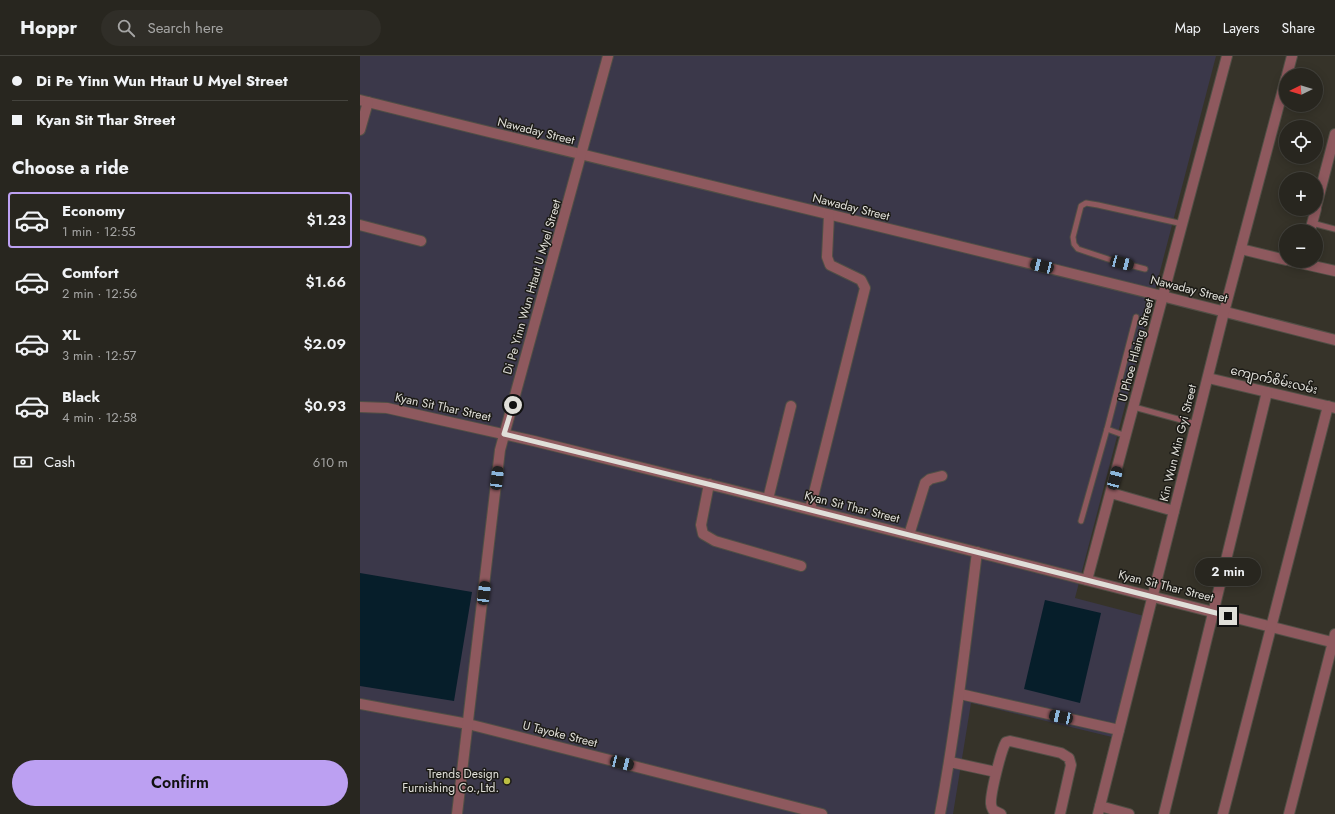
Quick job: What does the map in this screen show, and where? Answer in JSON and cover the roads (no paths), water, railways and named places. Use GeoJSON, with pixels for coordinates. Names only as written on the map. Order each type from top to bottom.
{"type":"FeatureCollection","features":[{"type":"Feature","properties":{"kind":"street","name":"Di Pe Yinn Wun Htaut U Myel Street"},"geometry":{"type":"LineString","coordinates":[[457,814],[500,450],[608,56]]}},
{"type":"Feature","properties":{"kind":"street","name":"U Phoe Hlaing Street"},"geometry":{"type":"LineString","coordinates":[[1087,580],[1227,56]]}},
{"type":"Feature","properties":{"kind":"street"},"geometry":{"type":"LineString","coordinates":[[1289,68],[1292,56]]}},
{"type":"Feature","properties":{"kind":"street","name":"Nawaday Street"},"geometry":{"type":"LineString","coordinates":[[364,101],[1164,296],[1335,340]]}},
{"type":"Feature","properties":{"kind":"street"},"geometry":{"type":"LineString","coordinates":[[360,130],[364,101]]}},
{"type":"Feature","properties":{"kind":"street","name":"Kin Wun Min Gyi Street"},"geometry":{"type":"LineString","coordinates":[[1099,810],[1224,312],[1279,105]]}},
{"type":"Feature","properties":{"kind":"street"},"geometry":{"type":"LineString","coordinates":[[1323,181],[1335,134]]}},
{"type":"Feature","properties":{"kind":"street"},"geometry":{"type":"LineString","coordinates":[[810,509],[865,288],[861,280],[830,265],[827,257],[829,215]]}},
{"type":"Feature","properties":{"kind":"street"},"geometry":{"type":"LineString","coordinates":[[360,225],[421,241]]}},
{"type":"Feature","properties":{"kind":"street"},"geometry":{"type":"LineString","coordinates":[[1241,249],[1279,258]]}},
{"type":"Feature","properties":{"kind":"street"},"geometry":{"type":"LineString","coordinates":[[1323,268],[1335,271]]}},
{"type":"Feature","properties":{"kind":"street","name":"ကျောက်စိမ်းလမ်း"},"geometry":{"type":"LineString","coordinates":[[1208,378],[1331,407]]}},
{"type":"Feature","properties":{"kind":"street"},"geometry":{"type":"LineString","coordinates":[[1164,814],[1267,392]]}},
{"type":"Feature","properties":{"kind":"street"},"geometry":{"type":"LineString","coordinates":[[768,499],[791,406]]}},
{"type":"Feature","properties":{"kind":"street","name":"Kyan Sit Thar Street"},"geometry":{"type":"LineString","coordinates":[[360,407],[387,408],[504,434],[810,509],[1213,612],[1334,640]]}},
{"type":"Feature","properties":{"kind":"street"},"geometry":{"type":"LineString","coordinates":[[1223,814],[1271,626],[1331,407]]}},
{"type":"Feature","properties":{"kind":"street"},"geometry":{"type":"LineString","coordinates":[[909,535],[925,483],[930,479],[942,476]]}},
{"type":"Feature","properties":{"kind":"street"},"geometry":{"type":"LineString","coordinates":[[709,484],[701,525],[703,534],[715,541],[801,566]]}},
{"type":"Feature","properties":{"kind":"street"},"geometry":{"type":"LineString","coordinates":[[1111,493],[1174,511]]}},
{"type":"Feature","properties":{"kind":"street"},"geometry":{"type":"LineString","coordinates":[[940,814],[950,762],[960,694],[977,552]]}},
{"type":"Feature","properties":{"kind":"street"},"geometry":{"type":"LineString","coordinates":[[1289,814],[1334,640]]}},
{"type":"Feature","properties":{"kind":"street"},"geometry":{"type":"LineString","coordinates":[[960,694],[1119,730]]}},
{"type":"Feature","properties":{"kind":"street","name":"U Tayoke Street"},"geometry":{"type":"LineString","coordinates":[[360,704],[468,724],[822,814]]}},
{"type":"Feature","properties":{"kind":"street"},"geometry":{"type":"LineString","coordinates":[[1001,814],[993,810],[991,804],[996,772],[1003,746],[1006,742],[1010,741],[1066,755],[1069,758],[1071,764],[1060,814]]}},
{"type":"Feature","properties":{"kind":"street"},"geometry":{"type":"LineString","coordinates":[[950,762],[996,772]]}},
{"type":"Feature","properties":{"kind":"street"},"geometry":{"type":"LineString","coordinates":[[1099,810],[1129,814]]}},
{"type":"Feature","properties":{"kind":"lane"},"geometry":{"type":"LineString","coordinates":[[1145,269],[1078,249],[1074,244],[1073,237],[1081,206],[1086,203],[1098,204],[1183,224]]}},
{"type":"Feature","properties":{"kind":"lane"},"geometry":{"type":"LineString","coordinates":[[1323,228],[1335,229]]}},
{"type":"Feature","properties":{"kind":"lane"},"geometry":{"type":"LineString","coordinates":[[1081,521],[1107,430],[1136,317]]}},
{"type":"Feature","properties":{"kind":"lane"},"geometry":{"type":"LineString","coordinates":[[1134,407],[1196,424]]}},
{"type":"Feature","properties":{"kind":"lane"},"geometry":{"type":"LineString","coordinates":[[1107,430],[1126,436]]}},
{"type":"Feature","properties":{"kind":"water"},"geometry":{"type":"Polygon","coordinates":[[[360,573],[472,592],[454,701],[360,686],[360,573]]]}},
{"type":"Feature","properties":{"kind":"water"},"geometry":{"type":"Polygon","coordinates":[[[1045,600],[1101,613],[1080,703],[1024,689],[1045,600]]]}},
{"type":"Feature","properties":{"kind":"place","name":"Trends Design Furnishing Co.,Ltd."},"geometry":{"type":"Point","coordinates":[507,781]}}]}
